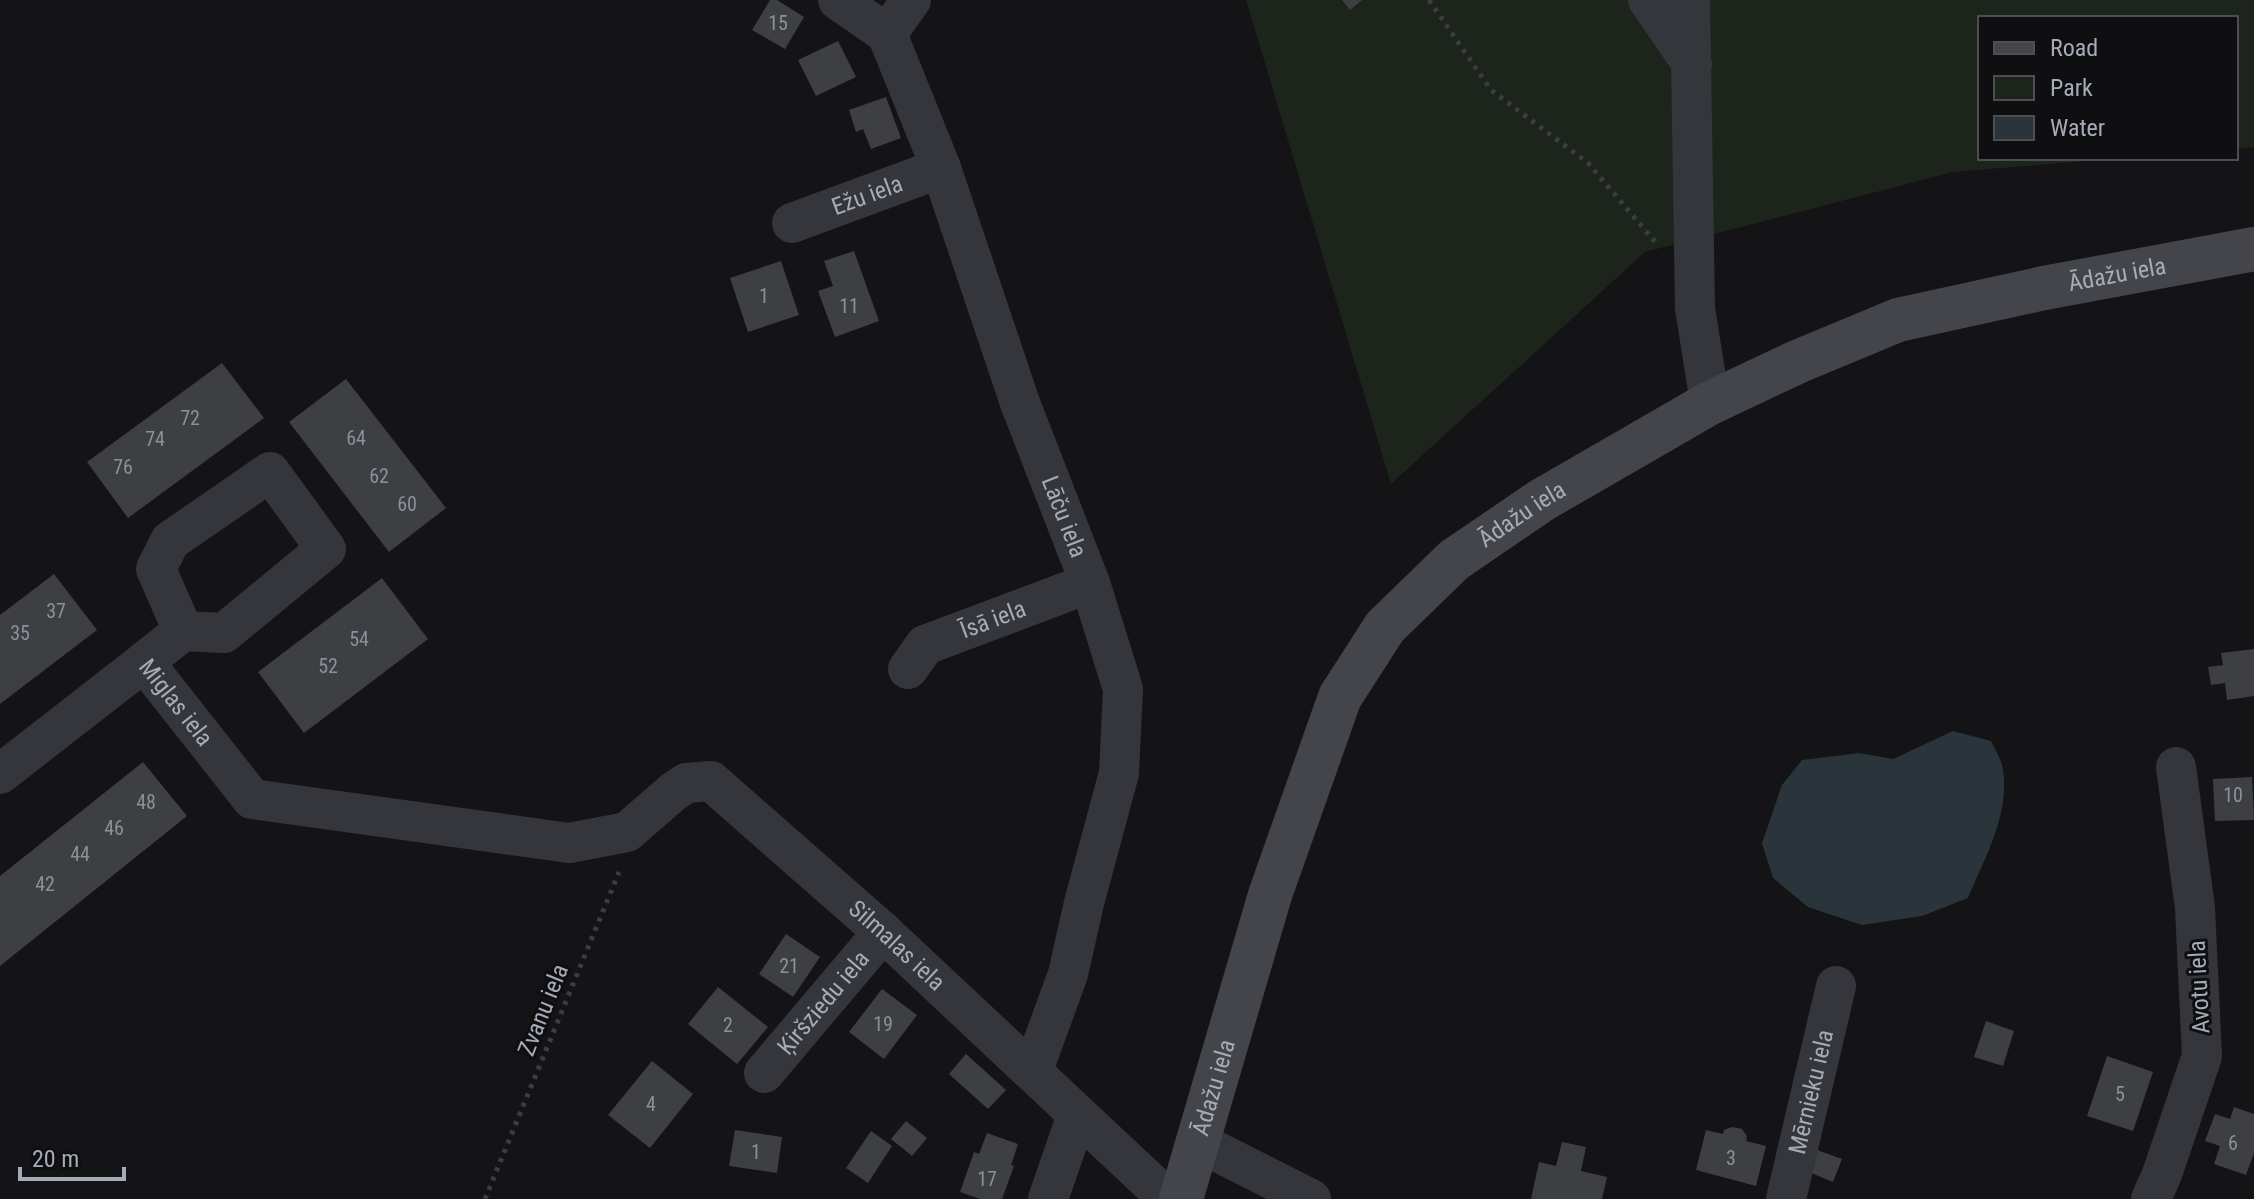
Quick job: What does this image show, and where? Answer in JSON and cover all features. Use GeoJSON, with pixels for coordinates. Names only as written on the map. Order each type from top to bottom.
{"type":"FeatureCollection","features":[{"type":"Feature","properties":{"kind":"street"},"geometry":{"type":"LineString","coordinates":[[838,0],[887,34],[911,0]]}},
{"type":"Feature","properties":{"kind":"street"},"geometry":{"type":"LineString","coordinates":[[1648,0],[1692,64]]}},
{"type":"Feature","properties":{"kind":"street"},"geometry":{"type":"LineString","coordinates":[[1690,0],[1695,308],[1710,403]]}},
{"type":"Feature","properties":{"kind":"street","name":"Lāču iela"},"geometry":{"type":"LineString","coordinates":[[887,34],[941,168],[1020,403],[1090,583],[1123,689],[1119,773],[1068,974],[1033,1070]]}},
{"type":"Feature","properties":{"kind":"street","name":"Ežu iela"},"geometry":{"type":"LineString","coordinates":[[792,223],[941,168]]}},
{"type":"Feature","properties":{"kind":"street","name":"Ādažu iela"},"geometry":{"type":"LineString","coordinates":[[1181,1199],[1266,909],[1340,697],[1385,627],[1454,560],[1542,500],[1710,403],[1898,320],[2044,288],[2254,249]]}},
{"type":"Feature","properties":{"kind":"street","name":"Īsā iela"},"geometry":{"type":"LineString","coordinates":[[908,669],[925,645],[1090,583]]}},
{"type":"Feature","properties":{"kind":"street"},"geometry":{"type":"LineString","coordinates":[[144,662],[183,631]]}},
{"type":"Feature","properties":{"kind":"street","name":"Miglas iela"},"geometry":{"type":"LineString","coordinates":[[0,774],[144,662],[252,799],[569,843],[627,832]]}},
{"type":"Feature","properties":{"kind":"street","name":"Avotu iela"},"geometry":{"type":"LineString","coordinates":[[2151,1199],[2202,1056],[2195,908],[2176,767]]}},
{"type":"Feature","properties":{"kind":"street","name":"Silmalas iela"},"geometry":{"type":"LineString","coordinates":[[627,832],[686,783],[711,781],[883,932],[1168,1199]]}},
{"type":"Feature","properties":{"kind":"street","name":"Ķiršziedu iela"},"geometry":{"type":"LineString","coordinates":[[764,1073],[883,932]]}},
{"type":"Feature","properties":{"kind":"street","name":"Mērnieku iela"},"geometry":{"type":"LineString","coordinates":[[1786,1199],[1836,986]]}},
{"type":"Feature","properties":{"kind":"street"},"geometry":{"type":"LineString","coordinates":[[1048,1199],[1077,1115]]}},
{"type":"Feature","properties":{"kind":"street"},"geometry":{"type":"LineString","coordinates":[[1198,1142],[1311,1199]]}},
{"type":"Feature","properties":{"kind":"path"},"geometry":{"type":"LineString","coordinates":[[1429,0],[1491,90],[1588,163],[1656,243]]}},
{"type":"Feature","properties":{"kind":"path","name":"Zvanu iela"},"geometry":{"type":"LineString","coordinates":[[485,1199],[622,863],[627,832]]}},
{"type":"Feature","properties":{"kind":"green space"},"geometry":{"type":"Polygon","coordinates":[[[1246,0],[2254,0],[2254,147],[2238,149],[2238,16],[1978,16],[1978,160],[2098,160],[1953,172],[1645,252],[1391,484],[1246,0]]]}},
{"type":"Feature","properties":{"kind":"water"},"geometry":{"type":"Polygon","coordinates":[[[1953,731],[1991,741],[2003,770],[2003,804],[1999,820],[1968,898],[1922,916],[1862,925],[1808,907],[1773,878],[1762,843],[1782,785],[1802,760],[1859,753],[1893,759],[1953,731]]]}},
{"type":"Feature","properties":{"kind":"building"},"geometry":{"type":"Polygon","coordinates":[[[770,0],[777,0],[804,17],[785,49],[752,30],[770,0]]]}},
{"type":"Feature","properties":{"kind":"building"},"geometry":{"type":"Polygon","coordinates":[[[1342,0],[1362,0],[1350,10],[1342,0]]]}},
{"type":"Feature","properties":{"kind":"building"},"geometry":{"type":"Polygon","coordinates":[[[838,41],[856,77],[816,96],[798,60],[838,41]]]}},
{"type":"Feature","properties":{"kind":"building"},"geometry":{"type":"Polygon","coordinates":[[[886,97],[901,138],[871,149],[863,129],[856,132],[849,110],[886,97]]]}},
{"type":"Feature","properties":{"kind":"building"},"geometry":{"type":"Polygon","coordinates":[[[854,251],[879,321],[835,337],[818,291],[833,286],[824,261],[854,251]]]}},
{"type":"Feature","properties":{"kind":"building"},"geometry":{"type":"Polygon","coordinates":[[[781,261],[799,315],[748,332],[730,278],[781,261]]]}},
{"type":"Feature","properties":{"kind":"building"},"geometry":{"type":"Polygon","coordinates":[[[222,363],[264,418],[128,518],[87,462],[222,363]]]}},
{"type":"Feature","properties":{"kind":"building"},"geometry":{"type":"Polygon","coordinates":[[[346,379],[446,508],[389,552],[289,422],[346,379]]]}},
{"type":"Feature","properties":{"kind":"building"},"geometry":{"type":"Polygon","coordinates":[[[54,574],[97,630],[0,704],[0,615],[54,574]]]}},
{"type":"Feature","properties":{"kind":"building"},"geometry":{"type":"Polygon","coordinates":[[[382,578],[428,639],[304,733],[258,672],[382,578]]]}},
{"type":"Feature","properties":{"kind":"building"},"geometry":{"type":"Polygon","coordinates":[[[2254,649],[2254,696],[2227,700],[2225,683],[2211,685],[2208,667],[2223,665],[2221,653],[2254,649]]]}},
{"type":"Feature","properties":{"kind":"building"},"geometry":{"type":"Polygon","coordinates":[[[143,762],[187,816],[0,966],[0,876],[143,762]]]}},
{"type":"Feature","properties":{"kind":"building"},"geometry":{"type":"Polygon","coordinates":[[[2252,777],[2254,820],[2215,821],[2213,779],[2252,777]]]}},
{"type":"Feature","properties":{"kind":"building"},"geometry":{"type":"Polygon","coordinates":[[[786,934],[820,957],[793,997],[759,974],[786,934]]]}},
{"type":"Feature","properties":{"kind":"building"},"geometry":{"type":"Polygon","coordinates":[[[718,987],[768,1027],[737,1064],[688,1024],[718,987]]]}},
{"type":"Feature","properties":{"kind":"building"},"geometry":{"type":"Polygon","coordinates":[[[882,989],[917,1015],[884,1059],[849,1032],[882,989]]]}},
{"type":"Feature","properties":{"kind":"building"},"geometry":{"type":"Polygon","coordinates":[[[1986,1021],[2014,1031],[2003,1066],[1974,1057],[1986,1021]]]}},
{"type":"Feature","properties":{"kind":"building"},"geometry":{"type":"Polygon","coordinates":[[[966,1054],[1006,1090],[988,1109],[949,1074],[966,1054]]]}},
{"type":"Feature","properties":{"kind":"building"},"geometry":{"type":"Polygon","coordinates":[[[2107,1056],[2153,1072],[2133,1131],[2087,1116],[2107,1056]]]}},
{"type":"Feature","properties":{"kind":"building"},"geometry":{"type":"Polygon","coordinates":[[[652,1061],[693,1094],[650,1148],[608,1115],[652,1061]]]}},
{"type":"Feature","properties":{"kind":"building"},"geometry":{"type":"Polygon","coordinates":[[[2234,1107],[2254,1114],[2254,1153],[2246,1175],[2214,1164],[2220,1146],[2205,1141],[2215,1114],[2230,1119],[2234,1107]]]}},
{"type":"Feature","properties":{"kind":"building"},"geometry":{"type":"Polygon","coordinates":[[[906,1121],[927,1138],[912,1156],[891,1139],[906,1121]]]}},
{"type":"Feature","properties":{"kind":"building"},"geometry":{"type":"Polygon","coordinates":[[[1732,1127],[1742,1129],[1747,1136],[1746,1141],[1766,1146],[1756,1186],[1696,1170],[1706,1130],[1723,1134],[1724,1130],[1732,1127]]]}},
{"type":"Feature","properties":{"kind":"building"},"geometry":{"type":"Polygon","coordinates":[[[735,1130],[782,1137],[777,1173],[729,1166],[735,1130]]]}},
{"type":"Feature","properties":{"kind":"building"},"geometry":{"type":"Polygon","coordinates":[[[871,1131],[892,1146],[868,1183],[846,1168],[871,1131]]]}},
{"type":"Feature","properties":{"kind":"building"},"geometry":{"type":"Polygon","coordinates":[[[987,1133],[1018,1144],[1002,1199],[980,1199],[960,1192],[974,1152],[979,1154],[987,1133]]]}},
{"type":"Feature","properties":{"kind":"building"},"geometry":{"type":"Polygon","coordinates":[[[1562,1142],[1586,1147],[1581,1171],[1607,1177],[1602,1199],[1531,1199],[1539,1162],[1556,1166],[1562,1142]]]}},
{"type":"Feature","properties":{"kind":"building"},"geometry":{"type":"Polygon","coordinates":[[[1817,1150],[1842,1159],[1833,1182],[1809,1172],[1817,1150]]]}}]}
